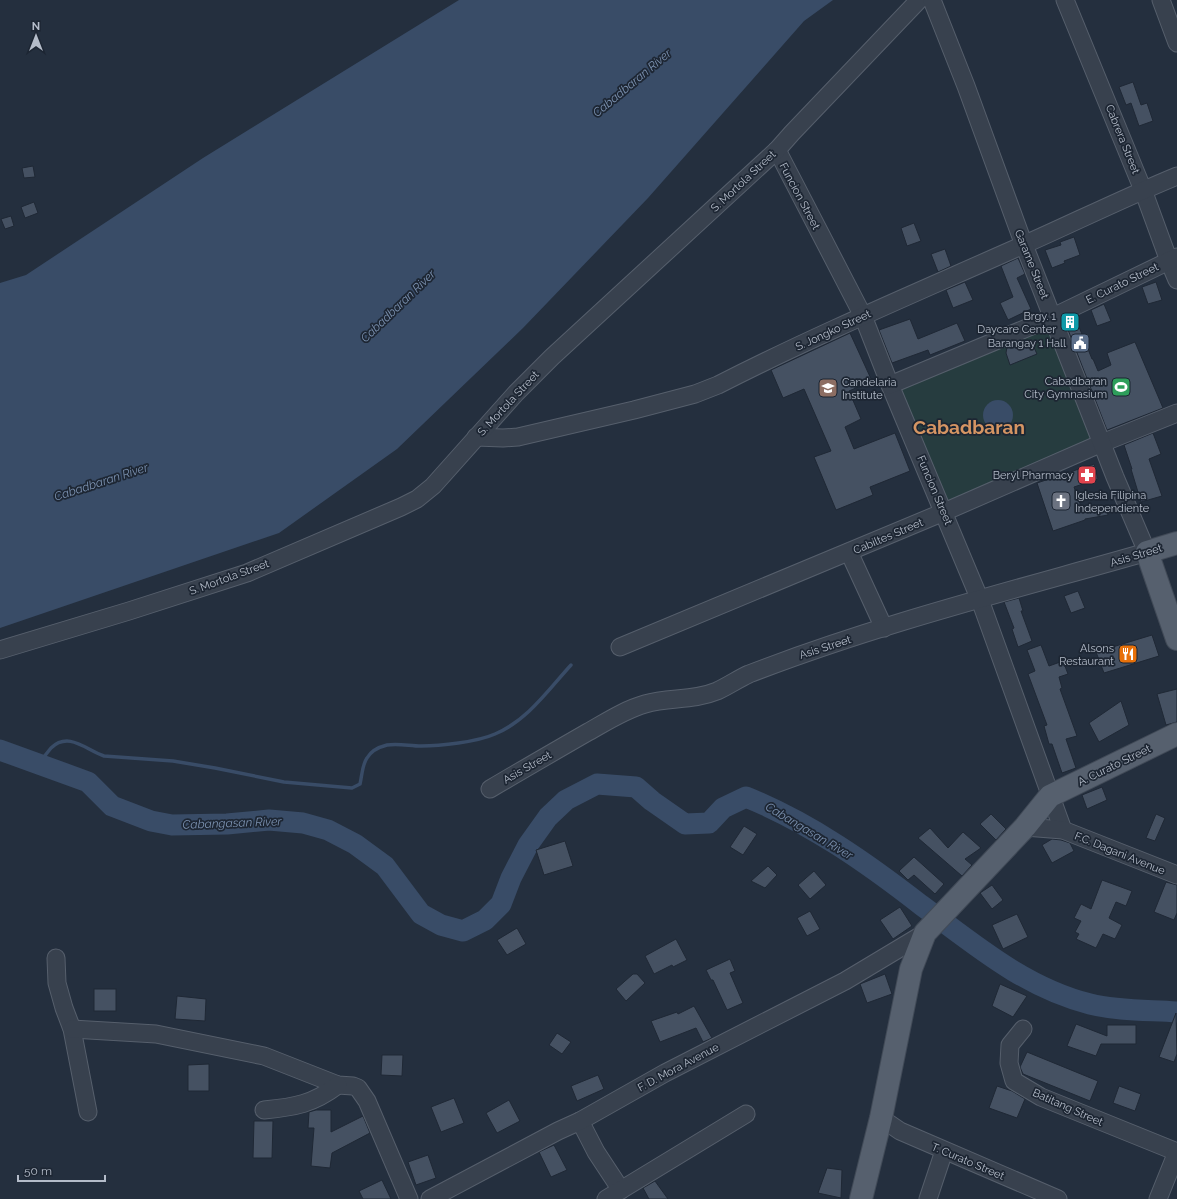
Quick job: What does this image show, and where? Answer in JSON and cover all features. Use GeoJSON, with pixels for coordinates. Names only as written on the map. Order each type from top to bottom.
{"type":"FeatureCollection","features":[{"type":"Feature","properties":{"kind":"main road","name":"Asis Street"},"geometry":{"type":"LineString","coordinates":[[1147,552],[1177,542]]}},
{"type":"Feature","properties":{"kind":"main road","name":"Garame Street"},"geometry":{"type":"LineString","coordinates":[[1147,552],[1175,627]]}},
{"type":"Feature","properties":{"kind":"main road","name":"A. Curato Street"},"geometry":{"type":"LineString","coordinates":[[1050,796],[1177,734]]}},
{"type":"Feature","properties":{"kind":"main road"},"geometry":{"type":"LineString","coordinates":[[861,1199],[879,1127],[912,969],[932,924],[1025,827],[1050,796]]}},
{"type":"Feature","properties":{"kind":"street","name":"S. Mortola Street"},"geometry":{"type":"LineString","coordinates":[[0,650],[129,611],[246,573],[417,499],[433,486],[516,393],[552,357],[777,150],[919,0]]}},
{"type":"Feature","properties":{"kind":"street","name":"Garame Street"},"geometry":{"type":"LineString","coordinates":[[932,0],[966,86],[1024,245],[1115,477],[1147,552]]}},
{"type":"Feature","properties":{"kind":"street","name":"Cabrera Street"},"geometry":{"type":"LineString","coordinates":[[1065,0],[1173,259],[1177,280]]}},
{"type":"Feature","properties":{"kind":"street"},"geometry":{"type":"LineString","coordinates":[[1161,0],[1177,43]]}},
{"type":"Feature","properties":{"kind":"street","name":"Funcion Street"},"geometry":{"type":"LineString","coordinates":[[777,150],[863,316],[890,385],[980,600],[1063,830]]}},
{"type":"Feature","properties":{"kind":"street","name":"S. Jongko Street"},"geometry":{"type":"LineString","coordinates":[[476,437],[503,438],[518,436],[634,410],[695,394],[718,385],[863,316],[1177,176]]}},
{"type":"Feature","properties":{"kind":"street","name":"E. Curato Street"},"geometry":{"type":"LineString","coordinates":[[890,385],[1053,316],[1173,259]]}},
{"type":"Feature","properties":{"kind":"street","name":"Cabiltes Street"},"geometry":{"type":"LineString","coordinates":[[620,648],[944,512],[1102,443],[1177,413]]}},
{"type":"Feature","properties":{"kind":"street"},"geometry":{"type":"LineString","coordinates":[[849,552],[884,628]]}},
{"type":"Feature","properties":{"kind":"street","name":"Asis Street"},"geometry":{"type":"LineString","coordinates":[[490,789],[624,712],[664,700],[692,698],[705,695],[718,690],[746,675],[820,648],[1147,552]]}},
{"type":"Feature","properties":{"kind":"street","name":"F.C. Dagani Avenue"},"geometry":{"type":"LineString","coordinates":[[1025,827],[1063,830],[1177,875]]}},
{"type":"Feature","properties":{"kind":"street","name":"F. D. Mora Avenue"},"geometry":{"type":"LineString","coordinates":[[430,1199],[580,1120],[665,1073],[845,981],[884,958],[932,924]]}},
{"type":"Feature","properties":{"kind":"street"},"geometry":{"type":"LineString","coordinates":[[56,958],[57,983],[72,1029],[88,1112]]}},
{"type":"Feature","properties":{"kind":"street"},"geometry":{"type":"LineString","coordinates":[[884,958],[894,959],[901,964],[909,983]]}},
{"type":"Feature","properties":{"kind":"street"},"geometry":{"type":"LineString","coordinates":[[72,1029],[156,1034],[264,1056],[338,1085],[353,1086],[358,1088],[367,1101],[409,1199]]}},
{"type":"Feature","properties":{"kind":"street","name":"Batitang Street"},"geometry":{"type":"LineString","coordinates":[[1023,1029],[1010,1045],[1009,1063],[1014,1081],[1041,1097],[1177,1152]]}},
{"type":"Feature","properties":{"kind":"street"},"geometry":{"type":"LineString","coordinates":[[264,1110],[308,1103],[326,1094],[338,1085]]}},
{"type":"Feature","properties":{"kind":"street"},"geometry":{"type":"LineString","coordinates":[[606,1199],[746,1114]]}},
{"type":"Feature","properties":{"kind":"street"},"geometry":{"type":"LineString","coordinates":[[580,1120],[596,1152],[621,1190]]}},
{"type":"Feature","properties":{"kind":"street","name":"T. Curato Street"},"geometry":{"type":"LineString","coordinates":[[879,1127],[900,1131],[1058,1199]]}},
{"type":"Feature","properties":{"kind":"street"},"geometry":{"type":"LineString","coordinates":[[928,1199],[944,1150]]}},
{"type":"Feature","properties":{"kind":"street"},"geometry":{"type":"LineString","coordinates":[[1158,1199],[1177,1152]]}},
{"type":"Feature","properties":{"kind":"green space"},"geometry":{"type":"Polygon","coordinates":[[[1048,326],[1093,440],[948,501],[900,389],[1048,326]]]}},
{"type":"Feature","properties":{"kind":"water","name":"Cabadbaran River"},"geometry":{"type":"Polygon","coordinates":[[[459,0],[833,0],[804,21],[648,198],[523,328],[397,449],[279,533],[0,628],[0,283],[26,275],[203,158],[459,0]]]}},
{"type":"Feature","properties":{"kind":"water"},"geometry":{"type":"Polygon","coordinates":[[[998,400],[1004,401],[1012,409],[1012,421],[1004,429],[998,430],[992,429],[984,421],[983,415],[984,409],[992,401],[998,400]]]}},
{"type":"Feature","properties":{"kind":"building"},"geometry":{"type":"Polygon","coordinates":[[[1133,82],[1141,105],[1147,103],[1153,121],[1139,126],[1131,103],[1126,105],[1119,87],[1133,82]]]}},
{"type":"Feature","properties":{"kind":"building"},"geometry":{"type":"Polygon","coordinates":[[[33,166],[35,177],[24,178],[22,168],[33,166]]]}},
{"type":"Feature","properties":{"kind":"building"},"geometry":{"type":"Polygon","coordinates":[[[34,202],[38,213],[25,218],[21,207],[34,202]]]}},
{"type":"Feature","properties":{"kind":"building"},"geometry":{"type":"Polygon","coordinates":[[[11,216],[14,226],[5,229],[1,219],[11,216]]]}},
{"type":"Feature","properties":{"kind":"building"},"geometry":{"type":"Polygon","coordinates":[[[914,223],[921,241],[907,246],[901,228],[914,223]]]}},
{"type":"Feature","properties":{"kind":"building"},"geometry":{"type":"Polygon","coordinates":[[[1074,237],[1080,255],[1064,261],[1065,263],[1052,268],[1045,250],[1061,245],[1060,242],[1074,237]]]}},
{"type":"Feature","properties":{"kind":"building"},"geometry":{"type":"Polygon","coordinates":[[[945,249],[951,266],[938,272],[931,254],[945,249]]]}},
{"type":"Feature","properties":{"kind":"building"},"geometry":{"type":"Polygon","coordinates":[[[1018,258],[1025,274],[1017,278],[1031,309],[1008,320],[1000,303],[1013,297],[1001,266],[1018,258]]]}},
{"type":"Feature","properties":{"kind":"building"},"geometry":{"type":"Polygon","coordinates":[[[965,282],[973,300],[953,308],[946,290],[965,282]]]}},
{"type":"Feature","properties":{"kind":"building"},"geometry":{"type":"Polygon","coordinates":[[[1156,282],[1162,300],[1148,304],[1142,287],[1156,282]]]}},
{"type":"Feature","properties":{"kind":"building"},"geometry":{"type":"Polygon","coordinates":[[[1104,304],[1111,321],[1097,326],[1091,310],[1104,304]]]}},
{"type":"Feature","properties":{"kind":"building","name":"Cabadbaran City Gymnasium"},"geometry":{"type":"Polygon","coordinates":[[[1075,317],[1098,371],[1111,365],[1107,353],[1135,342],[1163,408],[1107,430],[1065,322],[1075,317]]]}},
{"type":"Feature","properties":{"kind":"building"},"geometry":{"type":"Polygon","coordinates":[[[910,319],[918,339],[957,323],[965,341],[930,355],[928,350],[892,363],[879,330],[910,319]]]}},
{"type":"Feature","properties":{"kind":"building"},"geometry":{"type":"Polygon","coordinates":[[[850,333],[872,381],[849,391],[861,419],[845,427],[854,449],[895,433],[910,471],[870,487],[873,495],[836,510],[814,457],[831,451],[804,389],[783,398],[771,370],[850,333]]]}},
{"type":"Feature","properties":{"kind":"building"},"geometry":{"type":"Polygon","coordinates":[[[1024,340],[1032,343],[1037,354],[1010,365],[1006,353],[1007,347],[1024,340]]]}},
{"type":"Feature","properties":{"kind":"building"},"geometry":{"type":"Polygon","coordinates":[[[1153,433],[1161,454],[1149,459],[1162,496],[1141,502],[1124,445],[1153,433]]]}},
{"type":"Feature","properties":{"kind":"building","name":"Iglesia Filipina Independiente"},"geometry":{"type":"Polygon","coordinates":[[[1094,464],[1098,479],[1074,487],[1083,512],[1106,505],[1108,515],[1085,519],[1053,531],[1037,483],[1094,464]]]}},
{"type":"Feature","properties":{"kind":"building"},"geometry":{"type":"Polygon","coordinates":[[[1078,591],[1085,608],[1071,613],[1064,596],[1078,591]]]}},
{"type":"Feature","properties":{"kind":"building"},"geometry":{"type":"Polygon","coordinates":[[[1019,598],[1023,611],[1021,611],[1032,641],[1018,647],[1012,629],[1014,628],[1004,602],[1019,598]]]}},
{"type":"Feature","properties":{"kind":"building","name":"Alsons Restaurant"},"geometry":{"type":"Polygon","coordinates":[[[1152,635],[1159,656],[1104,673],[1096,652],[1152,635]]]}},
{"type":"Feature","properties":{"kind":"building"},"geometry":{"type":"Polygon","coordinates":[[[1041,645],[1049,666],[1063,661],[1068,674],[1059,677],[1062,688],[1060,689],[1077,736],[1066,739],[1076,768],[1062,773],[1052,744],[1049,744],[1044,726],[1047,725],[1028,674],[1035,671],[1027,650],[1041,645]]]}},
{"type":"Feature","properties":{"kind":"building"},"geometry":{"type":"Polygon","coordinates":[[[1177,689],[1177,722],[1166,725],[1157,694],[1177,689]]]}},
{"type":"Feature","properties":{"kind":"building"},"geometry":{"type":"Polygon","coordinates":[[[1121,701],[1129,725],[1099,742],[1089,723],[1121,701]]]}},
{"type":"Feature","properties":{"kind":"building"},"geometry":{"type":"Polygon","coordinates":[[[1102,787],[1107,800],[1087,809],[1082,795],[1102,787]]]}},
{"type":"Feature","properties":{"kind":"building"},"geometry":{"type":"Polygon","coordinates":[[[991,814],[1006,829],[996,840],[980,824],[991,814]]]}},
{"type":"Feature","properties":{"kind":"building"},"geometry":{"type":"Polygon","coordinates":[[[1156,814],[1165,818],[1155,841],[1146,838],[1156,814]]]}},
{"type":"Feature","properties":{"kind":"building"},"geometry":{"type":"Polygon","coordinates":[[[744,826],[757,834],[743,855],[730,847],[744,826]]]}},
{"type":"Feature","properties":{"kind":"building"},"geometry":{"type":"Polygon","coordinates":[[[930,828],[948,848],[963,832],[981,848],[965,859],[972,865],[962,876],[918,838],[930,828]]]}},
{"type":"Feature","properties":{"kind":"building"},"geometry":{"type":"Polygon","coordinates":[[[1052,839],[1070,843],[1074,851],[1052,863],[1042,845],[1052,839]]]}},
{"type":"Feature","properties":{"kind":"building"},"geometry":{"type":"Polygon","coordinates":[[[565,841],[573,866],[544,875],[536,850],[565,841]]]}},
{"type":"Feature","properties":{"kind":"building"},"geometry":{"type":"Polygon","coordinates":[[[914,857],[944,884],[935,894],[914,875],[908,880],[899,871],[914,857]]]}},
{"type":"Feature","properties":{"kind":"building"},"geometry":{"type":"Polygon","coordinates":[[[768,866],[777,875],[765,888],[751,881],[768,866]]]}},
{"type":"Feature","properties":{"kind":"building"},"geometry":{"type":"Polygon","coordinates":[[[814,871],[826,885],[810,899],[798,885],[814,871]]]}},
{"type":"Feature","properties":{"kind":"building"},"geometry":{"type":"Polygon","coordinates":[[[1102,880],[1132,891],[1126,906],[1116,902],[1109,918],[1122,925],[1115,939],[1103,934],[1096,948],[1076,939],[1079,934],[1075,932],[1081,921],[1074,918],[1081,904],[1091,909],[1102,880]]]}},
{"type":"Feature","properties":{"kind":"building"},"geometry":{"type":"Polygon","coordinates":[[[1166,882],[1177,885],[1177,913],[1174,920],[1154,912],[1166,882]]]}},
{"type":"Feature","properties":{"kind":"building"},"geometry":{"type":"Polygon","coordinates":[[[992,885],[1003,900],[992,909],[980,893],[992,885]]]}},
{"type":"Feature","properties":{"kind":"building"},"geometry":{"type":"Polygon","coordinates":[[[900,907],[912,926],[893,939],[880,920],[900,907]]]}},
{"type":"Feature","properties":{"kind":"building"},"geometry":{"type":"Polygon","coordinates":[[[810,911],[820,929],[807,936],[797,918],[810,911]]]}},
{"type":"Feature","properties":{"kind":"building"},"geometry":{"type":"Polygon","coordinates":[[[1017,914],[1028,937],[1003,949],[992,925],[1017,914]]]}},
{"type":"Feature","properties":{"kind":"building"},"geometry":{"type":"Polygon","coordinates":[[[517,928],[526,944],[507,955],[497,940],[517,928]]]}},
{"type":"Feature","properties":{"kind":"building"},"geometry":{"type":"Polygon","coordinates":[[[676,939],[687,960],[673,967],[672,965],[654,974],[645,956],[676,939]]]}},
{"type":"Feature","properties":{"kind":"building"},"geometry":{"type":"Polygon","coordinates":[[[730,959],[735,971],[730,973],[743,1003],[727,1010],[713,980],[711,980],[706,970],[730,959]]]}},
{"type":"Feature","properties":{"kind":"building"},"geometry":{"type":"Polygon","coordinates":[[[633,974],[637,974],[645,983],[626,1001],[616,989],[633,974]]]}},
{"type":"Feature","properties":{"kind":"building"},"geometry":{"type":"Polygon","coordinates":[[[885,974],[892,994],[867,1003],[860,984],[885,974]]]}},
{"type":"Feature","properties":{"kind":"building"},"geometry":{"type":"Polygon","coordinates":[[[1000,984],[1027,996],[1013,1017],[992,1006],[1000,984]]]}},
{"type":"Feature","properties":{"kind":"building"},"geometry":{"type":"Polygon","coordinates":[[[94,989],[116,989],[116,1011],[94,1011],[94,989]]]}},
{"type":"Feature","properties":{"kind":"building"},"geometry":{"type":"Polygon","coordinates":[[[177,996],[206,999],[205,1021],[175,1019],[177,996]]]}},
{"type":"Feature","properties":{"kind":"building"},"geometry":{"type":"Polygon","coordinates":[[[694,1006],[712,1038],[703,1042],[696,1028],[660,1042],[651,1021],[677,1012],[678,1014],[694,1006]]]}},
{"type":"Feature","properties":{"kind":"building"},"geometry":{"type":"Polygon","coordinates":[[[1176,1013],[1177,1054],[1174,1062],[1159,1057],[1176,1013]]]}},
{"type":"Feature","properties":{"kind":"building"},"geometry":{"type":"Polygon","coordinates":[[[1076,1024],[1107,1036],[1107,1025],[1136,1025],[1136,1044],[1101,1044],[1096,1056],[1067,1046],[1076,1024]]]}},
{"type":"Feature","properties":{"kind":"building"},"geometry":{"type":"Polygon","coordinates":[[[557,1033],[571,1042],[562,1054],[549,1045],[557,1033]]]}},
{"type":"Feature","properties":{"kind":"building"},"geometry":{"type":"Polygon","coordinates":[[[1027,1052],[1098,1081],[1090,1101],[1023,1074],[1020,1067],[1027,1052]]]}},
{"type":"Feature","properties":{"kind":"building"},"geometry":{"type":"Polygon","coordinates":[[[382,1055],[403,1055],[402,1076],[381,1075],[382,1055]]]}},
{"type":"Feature","properties":{"kind":"building"},"geometry":{"type":"Polygon","coordinates":[[[209,1064],[209,1091],[188,1091],[188,1065],[209,1064]]]}},
{"type":"Feature","properties":{"kind":"building"},"geometry":{"type":"Polygon","coordinates":[[[598,1075],[604,1089],[577,1101],[571,1086],[598,1075]]]}},
{"type":"Feature","properties":{"kind":"building"},"geometry":{"type":"Polygon","coordinates":[[[997,1086],[1012,1091],[1025,1099],[1017,1118],[989,1108],[997,1086]]]}},
{"type":"Feature","properties":{"kind":"building"},"geometry":{"type":"Polygon","coordinates":[[[1119,1086],[1141,1094],[1135,1111],[1113,1103],[1119,1086]]]}},
{"type":"Feature","properties":{"kind":"building"},"geometry":{"type":"Polygon","coordinates":[[[454,1098],[464,1123],[441,1132],[431,1107],[454,1098]]]}},
{"type":"Feature","properties":{"kind":"building"},"geometry":{"type":"Polygon","coordinates":[[[509,1100],[520,1121],[497,1133],[486,1113],[509,1100]]]}},
{"type":"Feature","properties":{"kind":"building"},"geometry":{"type":"Polygon","coordinates":[[[316,1110],[331,1110],[331,1132],[363,1116],[370,1133],[332,1153],[330,1168],[311,1166],[314,1128],[308,1128],[309,1112],[316,1110]]]}},
{"type":"Feature","properties":{"kind":"building"},"geometry":{"type":"Polygon","coordinates":[[[254,1121],[273,1121],[272,1158],[253,1158],[254,1121]]]}},
{"type":"Feature","properties":{"kind":"building"},"geometry":{"type":"Polygon","coordinates":[[[554,1145],[567,1170],[551,1177],[539,1152],[554,1145]]]}},
{"type":"Feature","properties":{"kind":"building"},"geometry":{"type":"Polygon","coordinates":[[[428,1155],[436,1178],[416,1185],[408,1162],[428,1155]]]}},
{"type":"Feature","properties":{"kind":"building"},"geometry":{"type":"Polygon","coordinates":[[[827,1168],[842,1170],[841,1198],[818,1193],[827,1168]]]}},
{"type":"Feature","properties":{"kind":"building"},"geometry":{"type":"Polygon","coordinates":[[[382,1180],[391,1199],[363,1199],[359,1191],[382,1180]]]}},
{"type":"Feature","properties":{"kind":"building"},"geometry":{"type":"Polygon","coordinates":[[[655,1181],[668,1199],[649,1199],[643,1188],[655,1181]]]}},
{"type":"Feature","properties":{"kind":"waterway"},"geometry":{"type":"LineString","coordinates":[[39,763],[51,748],[58,743],[71,741],[104,756],[173,761],[284,782],[352,788],[360,784],[365,761],[373,751],[381,747],[391,744],[421,746],[458,743],[487,737],[507,728],[537,704],[571,665]]}},
{"type":"Feature","properties":{"kind":"waterway","name":"Cabangasan River"},"geometry":{"type":"LineString","coordinates":[[0,750],[88,782],[112,806],[151,821],[172,825],[227,824],[269,820],[303,823],[328,830],[355,844],[385,866],[421,914],[441,925],[463,931],[485,920],[501,904],[511,878],[528,845],[548,817],[566,800],[597,784],[636,787],[652,801],[685,824],[709,823],[723,808],[746,797],[793,819],[859,859],[1001,963],[1044,987],[1066,997],[1090,1004],[1122,1009],[1177,1012]]}},
{"type":"Feature","properties":{"kind":"place","name":"Brgy. 1 Daycare Center"},"geometry":{"type":"Point","coordinates":[1070,322]}},
{"type":"Feature","properties":{"kind":"place","name":"Barangay 1 Hall"},"geometry":{"type":"Point","coordinates":[1080,343]}},
{"type":"Feature","properties":{"kind":"place","name":"Cabadbaran City Gymnasium"},"geometry":{"type":"Point","coordinates":[1121,387]}},
{"type":"Feature","properties":{"kind":"place","name":"Candelaria Institute"},"geometry":{"type":"Point","coordinates":[828,388]}},
{"type":"Feature","properties":{"kind":"place","name":"Beryl Pharmacy"},"geometry":{"type":"Point","coordinates":[1087,475]}},
{"type":"Feature","properties":{"kind":"place","name":"Iglesia Filipina Independiente"},"geometry":{"type":"Point","coordinates":[1061,501]}},
{"type":"Feature","properties":{"kind":"place","name":"Alsons Restaurant"},"geometry":{"type":"Point","coordinates":[1128,654]}},
{"type":"Feature","properties":{"kind":"district","name":"Cabadbaran"},"geometry":{"type":"Point","coordinates":[969,427]}}]}
